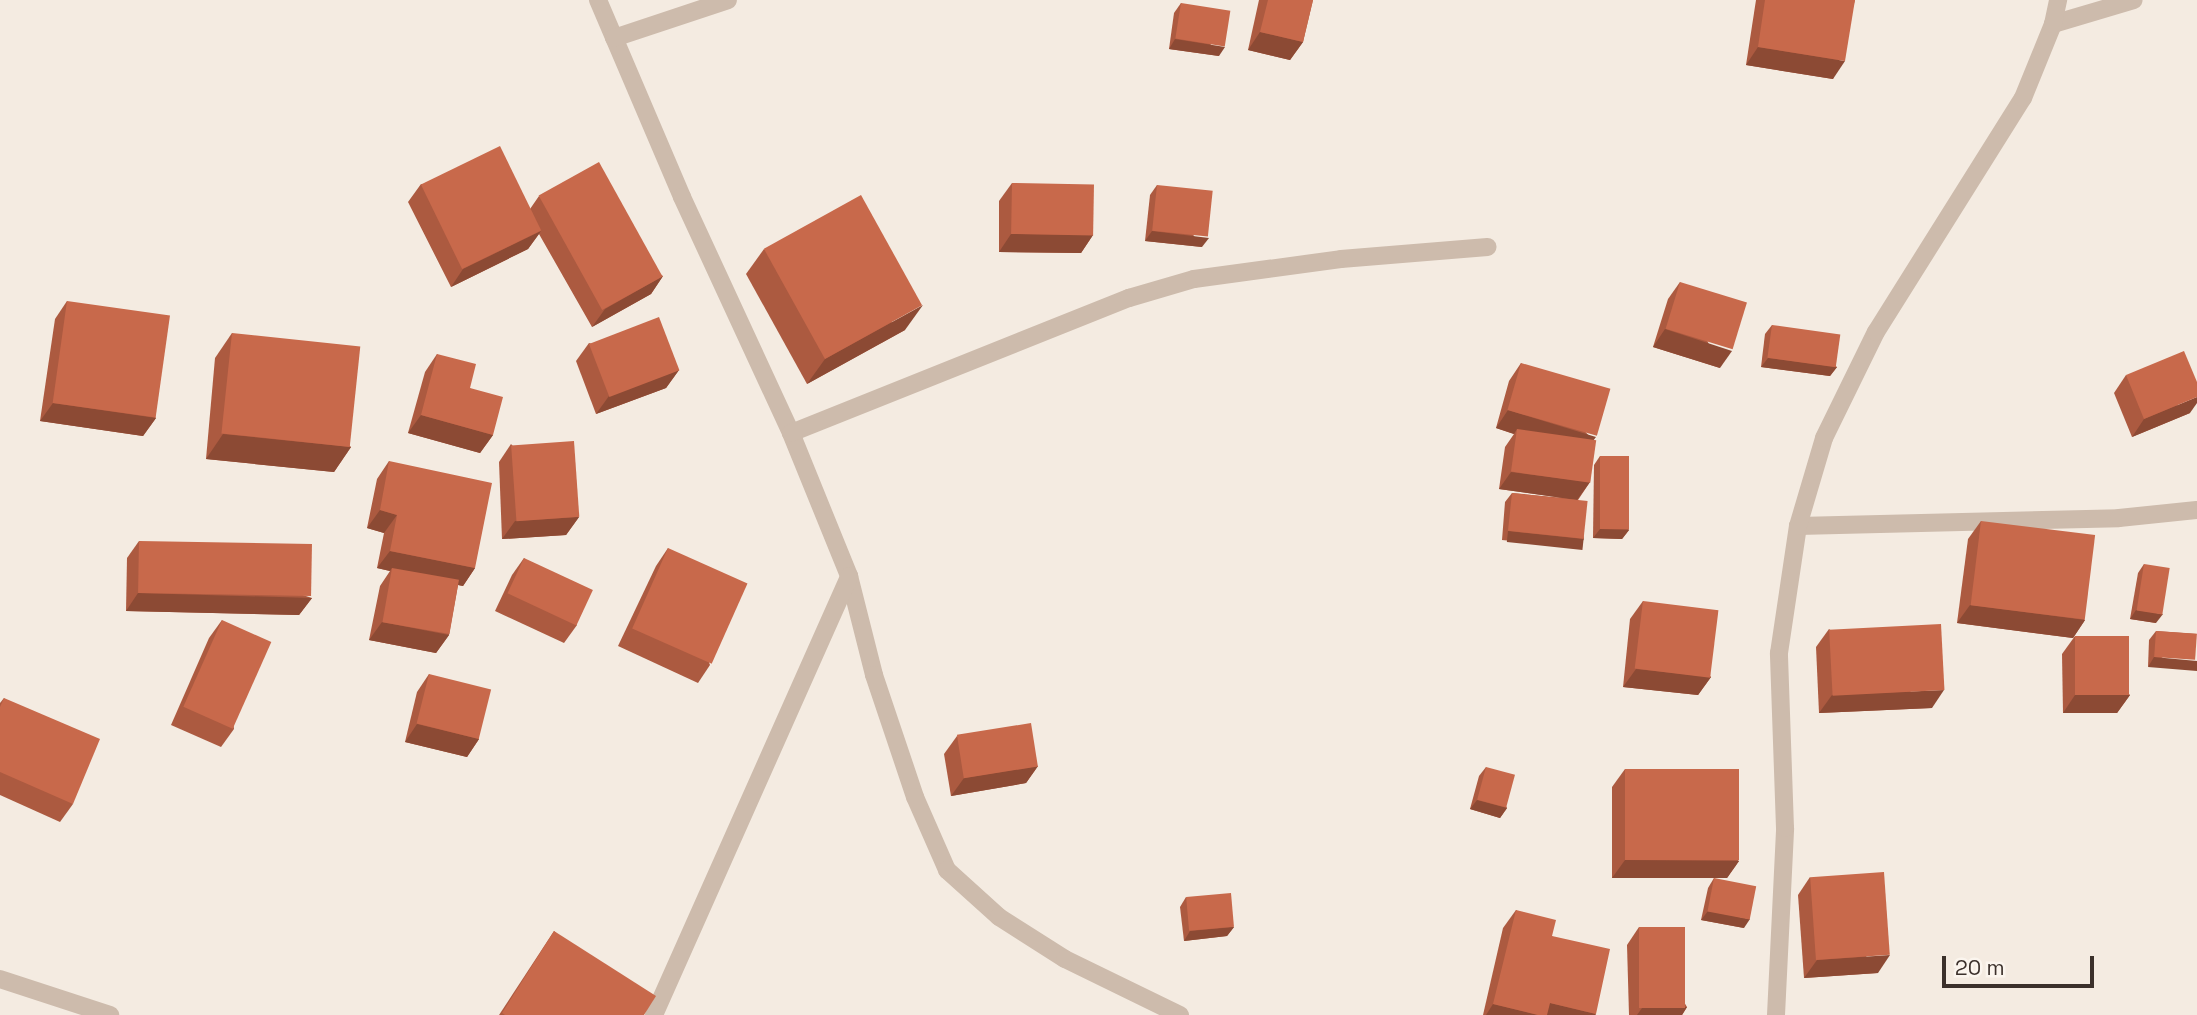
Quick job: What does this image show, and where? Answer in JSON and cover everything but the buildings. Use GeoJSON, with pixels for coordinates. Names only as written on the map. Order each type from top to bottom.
{"type":"FeatureCollection","features":[{"type":"Feature","properties":{"kind":"street"},"geometry":{"type":"LineString","coordinates":[[598,0],[682,197],[791,433],[849,576],[882,699],[915,797],[947,870],[999,917],[1065,959],[1180,1015]]}},
{"type":"Feature","properties":{"kind":"street"},"geometry":{"type":"LineString","coordinates":[[614,38],[729,0]]}},
{"type":"Feature","properties":{"kind":"street"},"geometry":{"type":"LineString","coordinates":[[1776,1015],[1785,828],[1779,653],[1798,526],[1824,438],[1876,332],[2022,98],[2053,24],[2058,0]]}},
{"type":"Feature","properties":{"kind":"street"},"geometry":{"type":"LineString","coordinates":[[2053,24],[2134,0]]}},
{"type":"Feature","properties":{"kind":"street"},"geometry":{"type":"LineString","coordinates":[[791,433],[1129,298],[1194,279],[1341,259],[1488,247]]}},
{"type":"Feature","properties":{"kind":"street"},"geometry":{"type":"LineString","coordinates":[[1798,526],[2119,518],[2197,510]]}},
{"type":"Feature","properties":{"kind":"street"},"geometry":{"type":"LineString","coordinates":[[654,1015],[849,576]]}},
{"type":"Feature","properties":{"kind":"street"},"geometry":{"type":"LineString","coordinates":[[0,979],[110,1015]]}}]}
